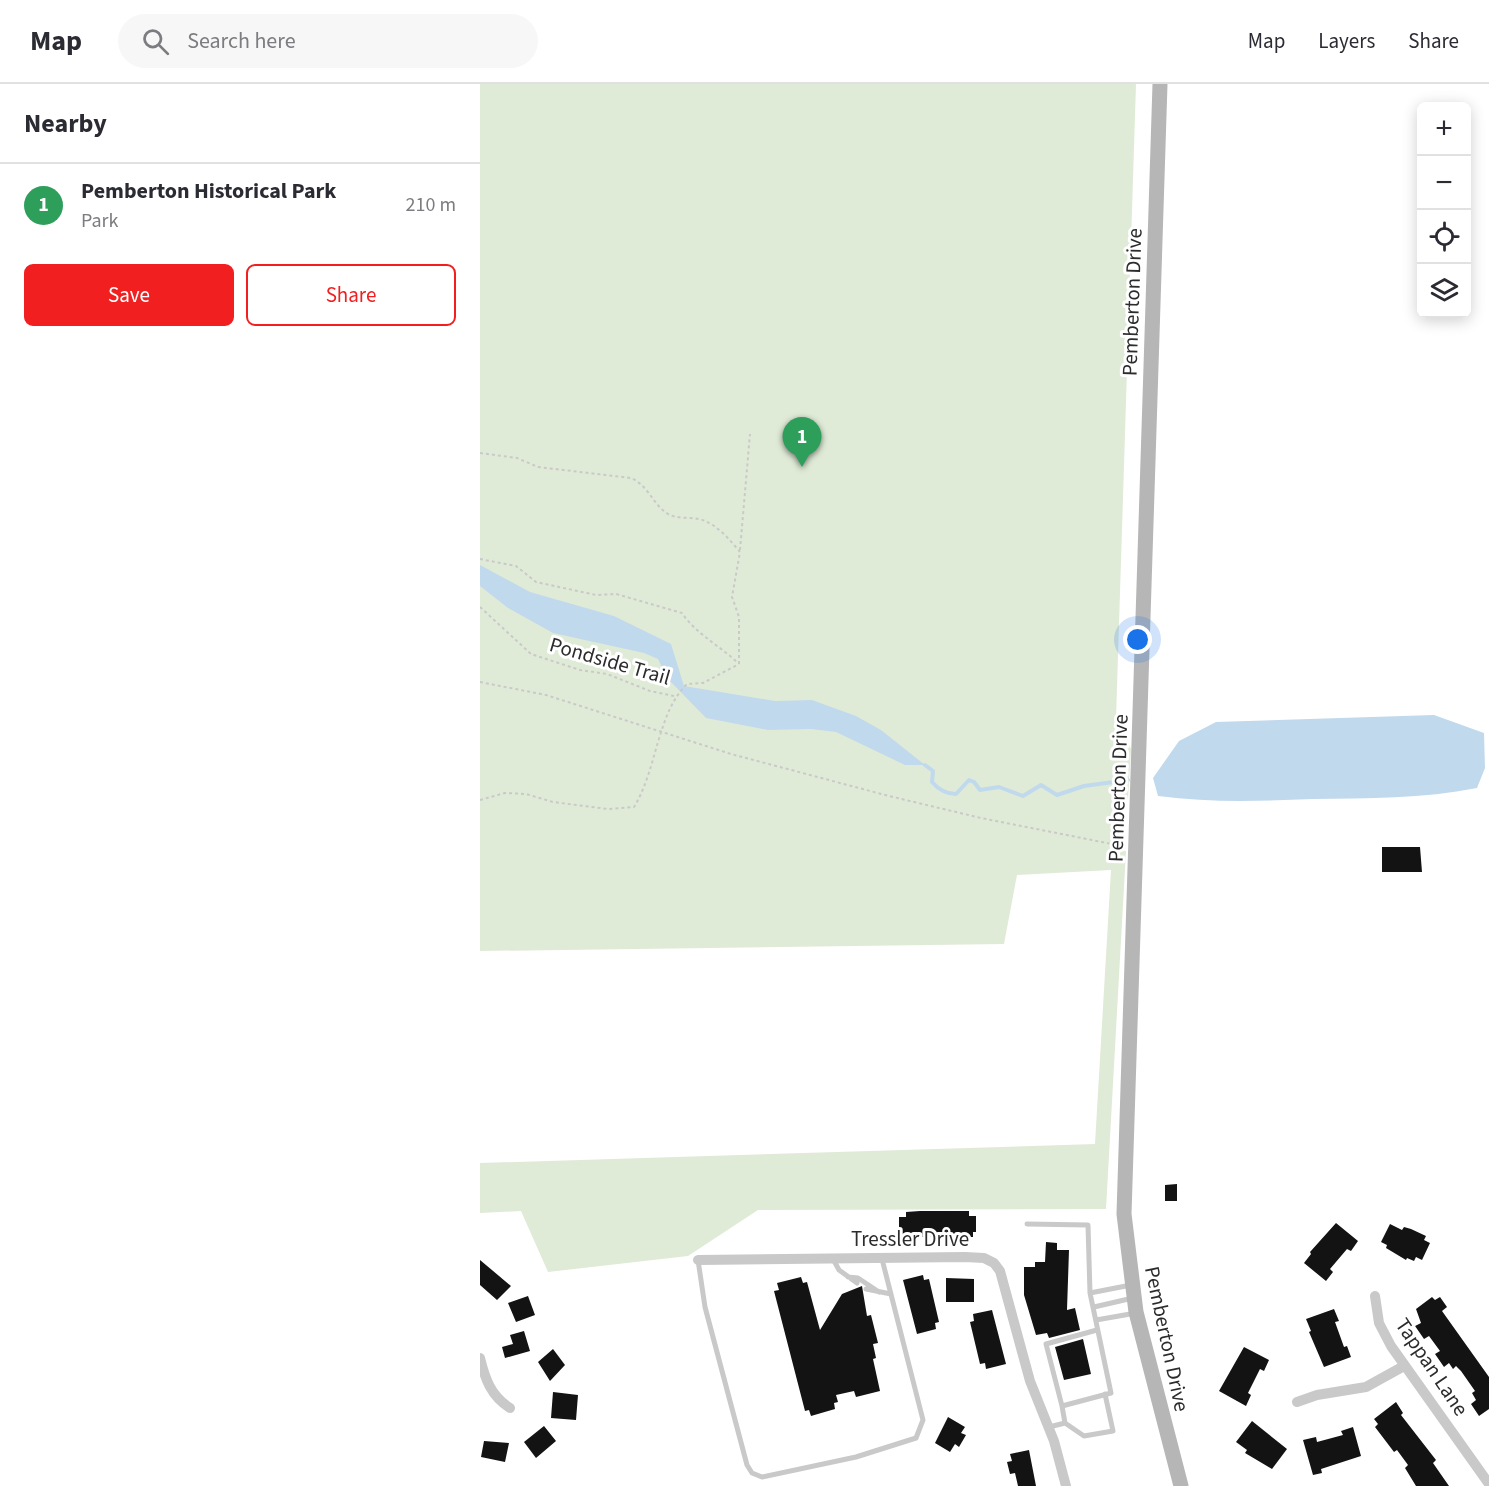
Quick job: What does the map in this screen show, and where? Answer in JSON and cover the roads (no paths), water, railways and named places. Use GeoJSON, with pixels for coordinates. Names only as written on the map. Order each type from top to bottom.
{"type":"FeatureCollection","features":[{"type":"Feature","properties":{"kind":"street","name":"Pemberton Drive"},"geometry":{"type":"LineString","coordinates":[[1160,84],[1137,849],[1128,1040],[1128,1147],[1124,1214],[1133,1299],[1181,1486]]}},
{"type":"Feature","properties":{"kind":"street","name":"Tressler Drive"},"geometry":{"type":"LineString","coordinates":[[698,1260],[966,1257],[984,1258],[994,1263],[1006,1284],[1029,1381],[1048,1428],[1066,1486]]}},
{"type":"Feature","properties":{"kind":"street","name":"Tappan Lane"},"geometry":{"type":"LineString","coordinates":[[1375,1296],[1379,1323],[1404,1366],[1489,1484]]}},
{"type":"Feature","properties":{"kind":"street"},"geometry":{"type":"LineString","coordinates":[[480,1358],[485,1379],[498,1401],[510,1408]]}},
{"type":"Feature","properties":{"kind":"street"},"geometry":{"type":"LineString","coordinates":[[1297,1402],[1317,1395],[1366,1387],[1404,1366]]}},
{"type":"Feature","properties":{"kind":"lane"},"geometry":{"type":"LineString","coordinates":[[1027,1224],[1088,1225],[1090,1293],[1112,1393],[1062,1406]]}},
{"type":"Feature","properties":{"kind":"lane"},"geometry":{"type":"LineString","coordinates":[[832,1259],[838,1270],[856,1283]]}},
{"type":"Feature","properties":{"kind":"lane"},"geometry":{"type":"LineString","coordinates":[[698,1260],[705,1307],[747,1465],[752,1473],[762,1477],[856,1457],[916,1438],[923,1420],[882,1259]]}},
{"type":"Feature","properties":{"kind":"lane"},"geometry":{"type":"LineString","coordinates":[[848,1277],[858,1278],[879,1292]]}},
{"type":"Feature","properties":{"kind":"lane"},"geometry":{"type":"LineString","coordinates":[[866,1289],[891,1294]]}},
{"type":"Feature","properties":{"kind":"lane"},"geometry":{"type":"LineString","coordinates":[[1090,1293],[1133,1299]]}},
{"type":"Feature","properties":{"kind":"lane"},"geometry":{"type":"LineString","coordinates":[[1094,1307],[1133,1299]]}},
{"type":"Feature","properties":{"kind":"lane"},"geometry":{"type":"LineString","coordinates":[[1096,1320],[1133,1299]]}},
{"type":"Feature","properties":{"kind":"lane"},"geometry":{"type":"LineString","coordinates":[[1097,1330],[1046,1344],[1065,1423],[1084,1436],[1113,1431],[1105,1394]]}},
{"type":"Feature","properties":{"kind":"lane"},"geometry":{"type":"LineString","coordinates":[[1048,1428],[1065,1423]]}},
{"type":"Feature","properties":{"kind":"water"},"geometry":{"type":"Polygon","coordinates":[[[480,565],[530,592],[614,616],[671,644],[684,686],[775,701],[812,700],[856,716],[881,730],[925,765],[905,765],[836,732],[811,729],[768,730],[706,718],[667,678],[658,659],[644,653],[553,633],[508,608],[480,586],[480,565]]]}},
{"type":"Feature","properties":{"kind":"water"},"geometry":{"type":"Polygon","coordinates":[[[1434,715],[1484,733],[1485,768],[1477,788],[1395,797],[1216,801],[1158,796],[1153,778],[1179,741],[1216,722],[1434,715]]]}},
{"type":"Feature","properties":{"kind":"waterway"},"geometry":{"type":"LineString","coordinates":[[925,765],[933,771],[934,785],[953,794],[956,794],[969,780],[974,782],[980,790],[999,787],[1023,796],[1041,785],[1057,795],[1084,786],[1128,780]]}},
{"type":"Feature","properties":{"kind":"place","name":"Pemberton Historical Park"},"geometry":{"type":"Point","coordinates":[802,467]}}]}
